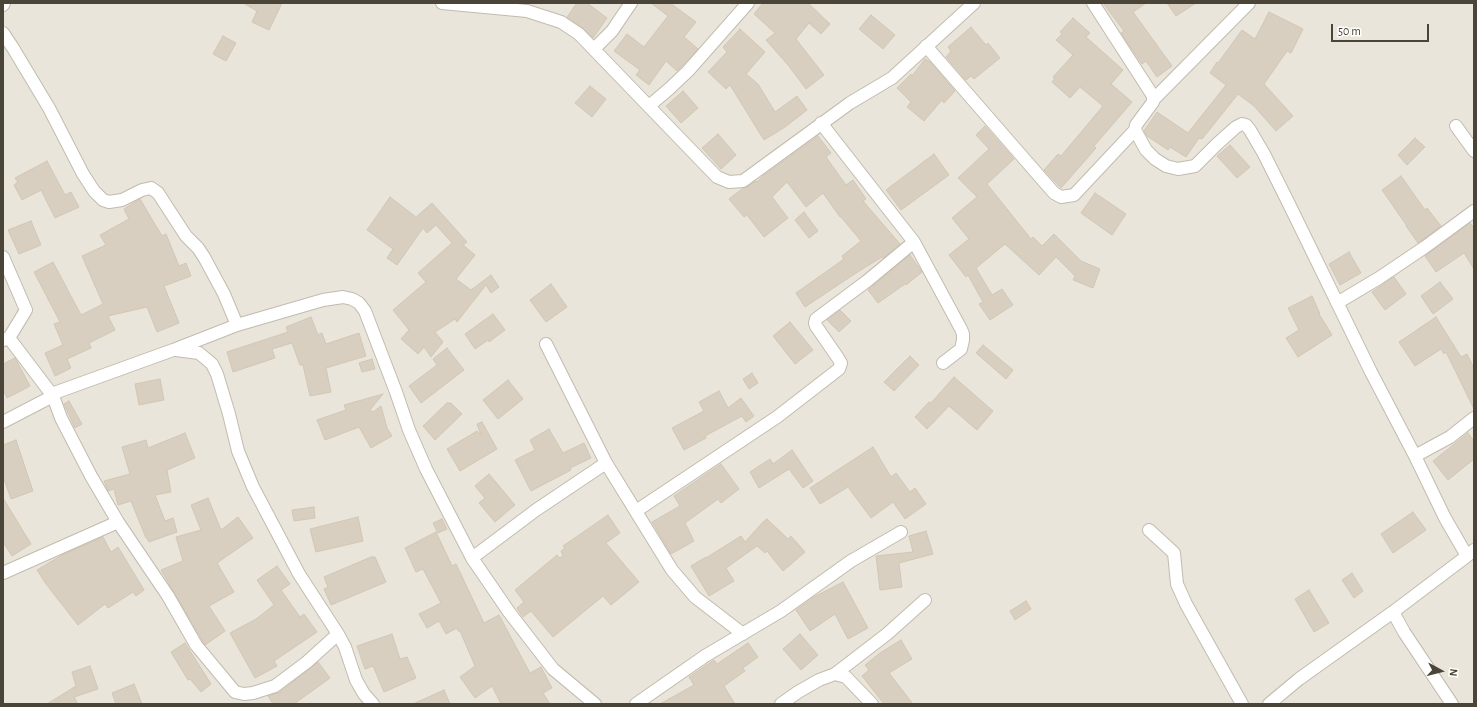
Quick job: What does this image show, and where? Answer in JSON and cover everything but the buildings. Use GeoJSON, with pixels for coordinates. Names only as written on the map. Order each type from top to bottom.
{"type":"FeatureCollection","features":[{"type":"Feature","properties":{"kind":"street"},"geometry":{"type":"LineString","coordinates":[[442,3],[528,11],[561,22],[579,34],[717,177],[729,182],[743,181],[821,123],[850,103],[892,78],[974,3]]}},
{"type":"Feature","properties":{"kind":"street"},"geometry":{"type":"LineString","coordinates":[[594,49],[612,31],[631,3]]}},
{"type":"Feature","properties":{"kind":"street"},"geometry":{"type":"LineString","coordinates":[[649,106],[670,89],[688,71],[748,3]]}},
{"type":"Feature","properties":{"kind":"street"},"geometry":{"type":"LineString","coordinates":[[1093,3],[1154,99]]}},
{"type":"Feature","properties":{"kind":"street"},"geometry":{"type":"LineString","coordinates":[[926,46],[1054,193],[1061,197],[1074,195],[1135,130],[1136,125],[1154,99],[1249,3]]}},
{"type":"Feature","properties":{"kind":"street"},"geometry":{"type":"LineString","coordinates":[[3,33],[49,108],[83,174],[94,191],[103,200],[109,202],[122,200],[142,190],[151,188],[158,193],[186,236],[198,248],[204,257],[224,294],[237,325]]}},
{"type":"Feature","properties":{"kind":"street"},"geometry":{"type":"LineString","coordinates":[[821,123],[914,242],[963,334],[961,349],[943,363]]}},
{"type":"Feature","properties":{"kind":"street"},"geometry":{"type":"LineString","coordinates":[[1135,130],[1146,150],[1155,158],[1166,166],[1185,169],[1195,166],[1236,128],[1242,124],[1246,125],[1264,154],[1338,303],[1370,372],[1415,456],[1445,518],[1470,553],[1393,612],[1299,679],[1269,704]]}},
{"type":"Feature","properties":{"kind":"street"},"geometry":{"type":"LineString","coordinates":[[1456,126],[1474,152]]}},
{"type":"Feature","properties":{"kind":"street"},"geometry":{"type":"LineString","coordinates":[[1338,303],[1425,247],[1474,211]]}},
{"type":"Feature","properties":{"kind":"street"},"geometry":{"type":"LineString","coordinates":[[636,511],[776,417],[839,369],[841,363],[814,323],[816,319],[867,281],[914,242]]}},
{"type":"Feature","properties":{"kind":"street"},"geometry":{"type":"LineString","coordinates":[[3,257],[26,310],[6,339],[53,396],[61,418],[76,448],[118,522],[151,570],[196,645],[235,692],[247,699],[253,693],[275,686],[307,662],[338,634]]}},
{"type":"Feature","properties":{"kind":"street"},"geometry":{"type":"LineString","coordinates":[[3,422],[53,396],[57,392],[237,325],[323,300],[343,297],[352,299],[359,303],[365,311],[409,430],[426,469],[472,558],[509,612],[553,669],[595,704]]}},
{"type":"Feature","properties":{"kind":"street"},"geometry":{"type":"LineString","coordinates":[[546,344],[606,463],[672,570],[695,597],[743,634]]}},
{"type":"Feature","properties":{"kind":"street"},"geometry":{"type":"LineString","coordinates":[[173,350],[199,352],[212,364],[229,414],[238,451],[253,487],[299,574],[345,647],[356,680],[364,694],[373,704]]}},
{"type":"Feature","properties":{"kind":"street"},"geometry":{"type":"LineString","coordinates":[[1415,456],[1450,437],[1474,418]]}},
{"type":"Feature","properties":{"kind":"street"},"geometry":{"type":"LineString","coordinates":[[472,558],[536,510],[606,463]]}},
{"type":"Feature","properties":{"kind":"street"},"geometry":{"type":"LineString","coordinates":[[3,573],[118,522]]}},
{"type":"Feature","properties":{"kind":"street"},"geometry":{"type":"LineString","coordinates":[[1149,530],[1174,552],[1177,584],[1186,604],[1242,704]]}},
{"type":"Feature","properties":{"kind":"street"},"geometry":{"type":"LineString","coordinates":[[636,704],[705,656],[781,611],[851,561],[901,532]]}},
{"type":"Feature","properties":{"kind":"street"},"geometry":{"type":"LineString","coordinates":[[781,704],[819,680],[835,674],[887,634],[925,600]]}},
{"type":"Feature","properties":{"kind":"street"},"geometry":{"type":"LineString","coordinates":[[1393,612],[1404,632],[1452,704]]}},
{"type":"Feature","properties":{"kind":"street"},"geometry":{"type":"LineString","coordinates":[[835,674],[846,677],[872,704]]}},
{"type":"Feature","properties":{"kind":"shaded area"},"geometry":{"type":"Polygon","coordinates":[[[3,3],[1474,3],[1474,704],[3,704],[3,3]]]}}]}
